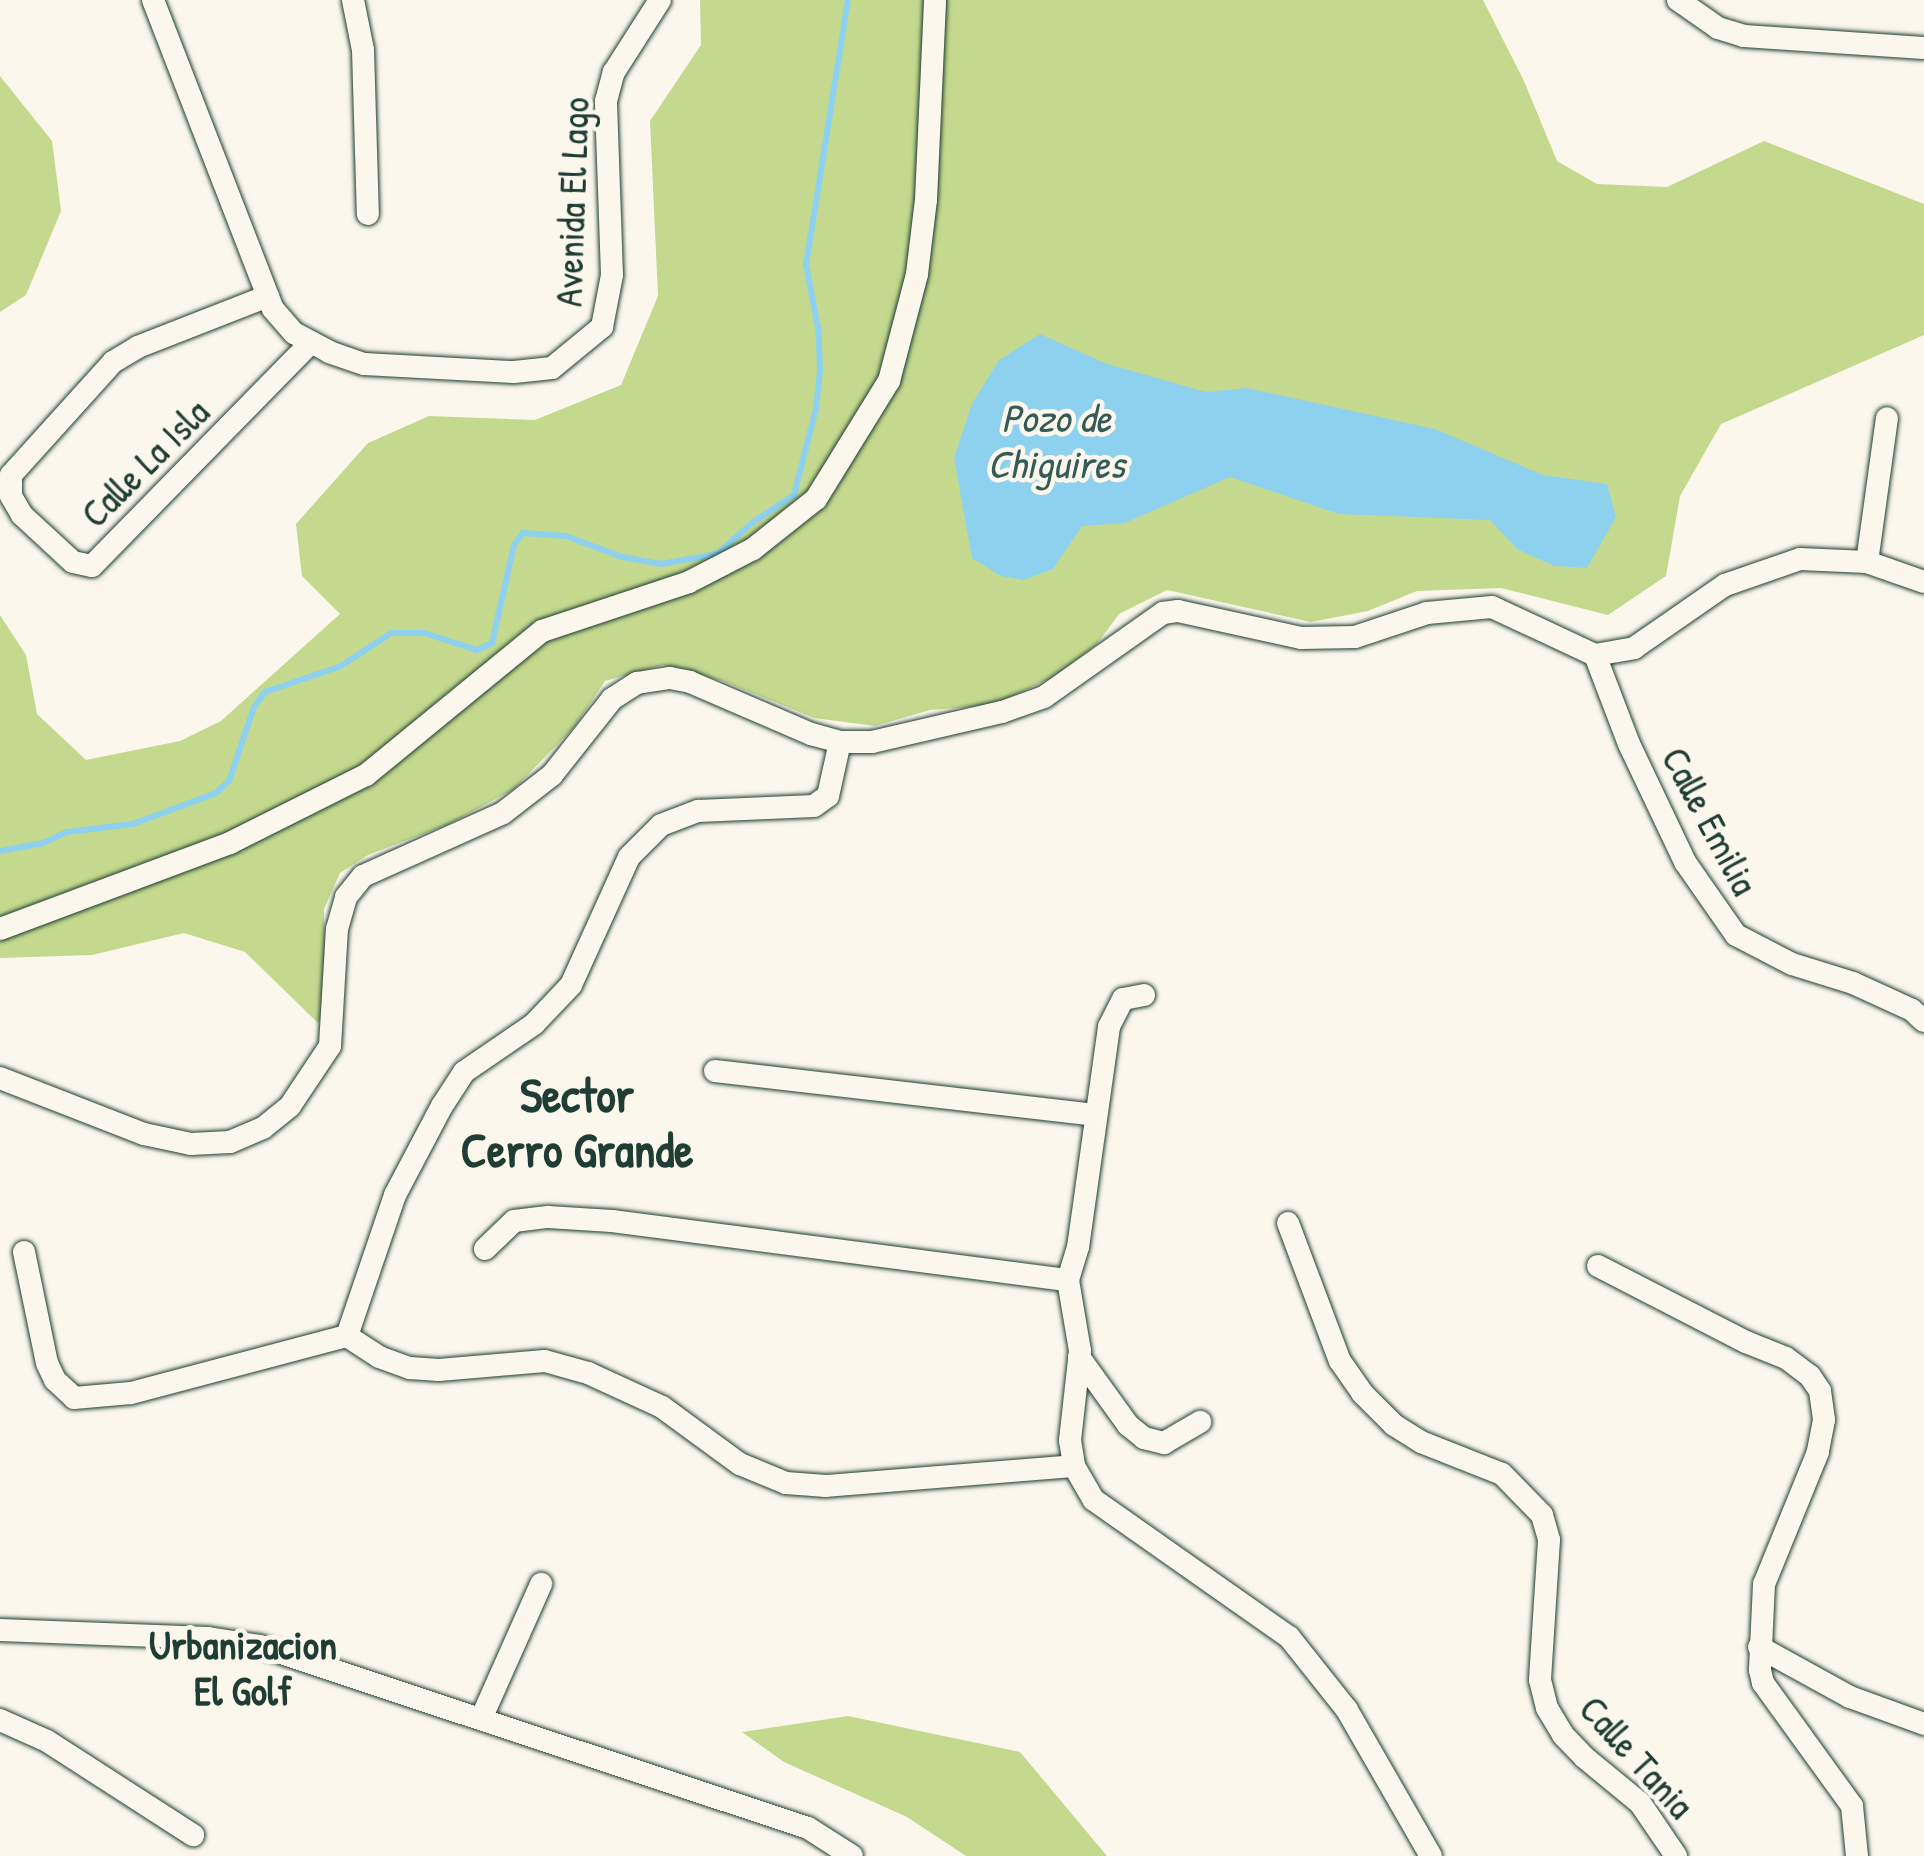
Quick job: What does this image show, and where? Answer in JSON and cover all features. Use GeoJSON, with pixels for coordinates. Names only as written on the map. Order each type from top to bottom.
{"type":"FeatureCollection","features":[{"type":"Feature","properties":{"kind":"street","name":"Avenida El Lago"},"geometry":{"type":"LineString","coordinates":[[153,0],[268,296],[294,332],[364,364],[514,372],[552,368],[602,327],[612,275],[606,102],[614,72],[660,0]]}},
{"type":"Feature","properties":{"kind":"street"},"geometry":{"type":"LineString","coordinates":[[353,0],[364,50],[368,214]]}},
{"type":"Feature","properties":{"kind":"street"},"geometry":{"type":"LineString","coordinates":[[0,929],[230,843],[366,775],[542,631],[689,582],[753,549],[816,498],[889,381],[917,274],[926,200],[934,0]]}},
{"type":"Feature","properties":{"kind":"street"},"geometry":{"type":"LineString","coordinates":[[1678,0],[1718,28],[1744,36],[1924,48]]}},
{"type":"Feature","properties":{"kind":"street","name":"Calle La Isla"},"geometry":{"type":"LineString","coordinates":[[268,296],[138,347],[113,362],[11,475],[11,496],[22,515],[73,562],[92,566],[312,342]]}},
{"type":"Feature","properties":{"kind":"street"},"geometry":{"type":"LineString","coordinates":[[1867,562],[1886,418]]}},
{"type":"Feature","properties":{"kind":"street"},"geometry":{"type":"LineString","coordinates":[[0,1078],[144,1134],[190,1144],[230,1142],[262,1128],[290,1106],[330,1046],[337,930],[346,897],[363,876],[503,813],[552,775],[612,699],[637,683],[670,678],[840,742],[872,742],[1044,696],[1163,613],[1178,611],[1301,638],[1355,637],[1427,613],[1492,607],[1595,655],[1634,648],[1740,578],[1800,559],[1867,562],[1924,582]]}},
{"type":"Feature","properties":{"kind":"street","name":"Calle Emilia"},"geometry":{"type":"LineString","coordinates":[[1595,655],[1629,744],[1685,862],[1736,936],[1792,964],[1852,982],[1912,1010],[1924,1021]]}},
{"type":"Feature","properties":{"kind":"street"},"geometry":{"type":"LineString","coordinates":[[346,1336],[395,1194],[442,1106],[464,1072],[534,1024],[571,985],[629,857],[661,825],[698,812],[814,806],[828,796],[840,742]]}},
{"type":"Feature","properties":{"kind":"street"},"geometry":{"type":"LineString","coordinates":[[1144,995],[1123,999],[1117,1005],[1102,1061],[1078,1246],[1068,1280],[1080,1357],[1070,1440],[1074,1466],[1094,1500],[1289,1637],[1347,1710],[1431,1856]]}},
{"type":"Feature","properties":{"kind":"street"},"geometry":{"type":"LineString","coordinates":[[714,1071],[1094,1115]]}},
{"type":"Feature","properties":{"kind":"street"},"geometry":{"type":"LineString","coordinates":[[485,1250],[514,1222],[548,1216],[612,1220],[1068,1280]]}},
{"type":"Feature","properties":{"kind":"street","name":"Calle Tania"},"geometry":{"type":"LineString","coordinates":[[1288,1223],[1340,1361],[1362,1393],[1394,1424],[1422,1442],[1502,1474],[1542,1515],[1549,1540],[1540,1680],[1547,1708],[1562,1735],[1640,1804],[1676,1856]]}},
{"type":"Feature","properties":{"kind":"street"},"geometry":{"type":"LineString","coordinates":[[24,1252],[47,1363],[55,1380],[74,1398],[132,1394],[346,1336],[380,1357],[410,1368],[439,1370],[545,1361],[588,1372],[662,1407],[740,1464],[786,1483],[826,1486],[1074,1466]]}},
{"type":"Feature","properties":{"kind":"street"},"geometry":{"type":"LineString","coordinates":[[1598,1266],[1786,1358],[1810,1376],[1820,1391],[1824,1420],[1818,1452],[1764,1584],[1758,1647],[1763,1683],[1852,1806],[1857,1856]]}},
{"type":"Feature","properties":{"kind":"street"},"geometry":{"type":"LineString","coordinates":[[1080,1357],[1128,1425],[1144,1438],[1164,1442],[1200,1422]]}},
{"type":"Feature","properties":{"kind":"street"},"geometry":{"type":"LineString","coordinates":[[480,1719],[542,1584]]}},
{"type":"Feature","properties":{"kind":"street"},"geometry":{"type":"LineString","coordinates":[[0,1630],[208,1638],[260,1646],[808,1828],[852,1856]]}},
{"type":"Feature","properties":{"kind":"street"},"geometry":{"type":"LineString","coordinates":[[1758,1647],[1836,1691],[1924,1724]]}},
{"type":"Feature","properties":{"kind":"street"},"geometry":{"type":"LineString","coordinates":[[0,1720],[46,1741],[193,1834]]}},
{"type":"Feature","properties":{"kind":"green space"},"geometry":{"type":"Polygon","coordinates":[[[700,0],[1483,0],[1524,81],[1557,161],[1597,184],[1667,187],[1764,141],[1924,204],[1924,335],[1721,424],[1680,496],[1666,576],[1608,615],[1501,588],[1417,591],[1368,611],[1311,622],[1167,590],[1119,614],[1097,644],[1055,676],[994,705],[930,710],[875,726],[814,718],[723,681],[663,665],[605,681],[575,726],[514,789],[449,824],[368,855],[340,873],[324,909],[326,1006],[318,1023],[245,952],[184,933],[92,955],[0,958],[0,615],[26,655],[37,714],[86,760],[180,741],[221,721],[340,614],[302,576],[296,524],[368,443],[429,416],[535,420],[621,385],[658,296],[650,121],[701,45],[700,0]]]}},
{"type":"Feature","properties":{"kind":"green space"},"geometry":{"type":"Polygon","coordinates":[[[0,76],[52,141],[61,211],[26,295],[0,312],[0,76]]]}},
{"type":"Feature","properties":{"kind":"green space"},"geometry":{"type":"Polygon","coordinates":[[[848,1716],[1020,1752],[1107,1856],[966,1856],[907,1817],[784,1762],[742,1732],[848,1716]]]}},
{"type":"Feature","properties":{"kind":"water","name":"Pozo de Chiguires"},"geometry":{"type":"Polygon","coordinates":[[[1040,334],[1107,364],[1206,392],[1247,388],[1435,429],[1543,475],[1607,484],[1616,517],[1587,568],[1554,566],[1517,549],[1490,520],[1339,514],[1230,477],[1125,523],[1082,526],[1053,569],[1023,580],[1001,576],[972,558],[954,458],[972,404],[999,360],[1040,334]]]}},
{"type":"Feature","properties":{"kind":"waterway"},"geometry":{"type":"LineString","coordinates":[[0,851],[43,843],[67,832],[133,824],[216,793],[229,781],[254,707],[265,692],[341,666],[391,633],[424,633],[477,650],[492,643],[514,545],[523,533],[566,536],[622,557],[661,564],[717,554],[753,522],[794,495],[816,409],[820,371],[819,333],[806,265],[848,0]]}},
{"type":"Feature","properties":{"kind":"district","name":"Sector Cerro Grande"},"geometry":{"type":"Point","coordinates":[577,1122]}},
{"type":"Feature","properties":{"kind":"district","name":"Urbanizacion El Golf"},"geometry":{"type":"Point","coordinates":[243,1667]}}]}
